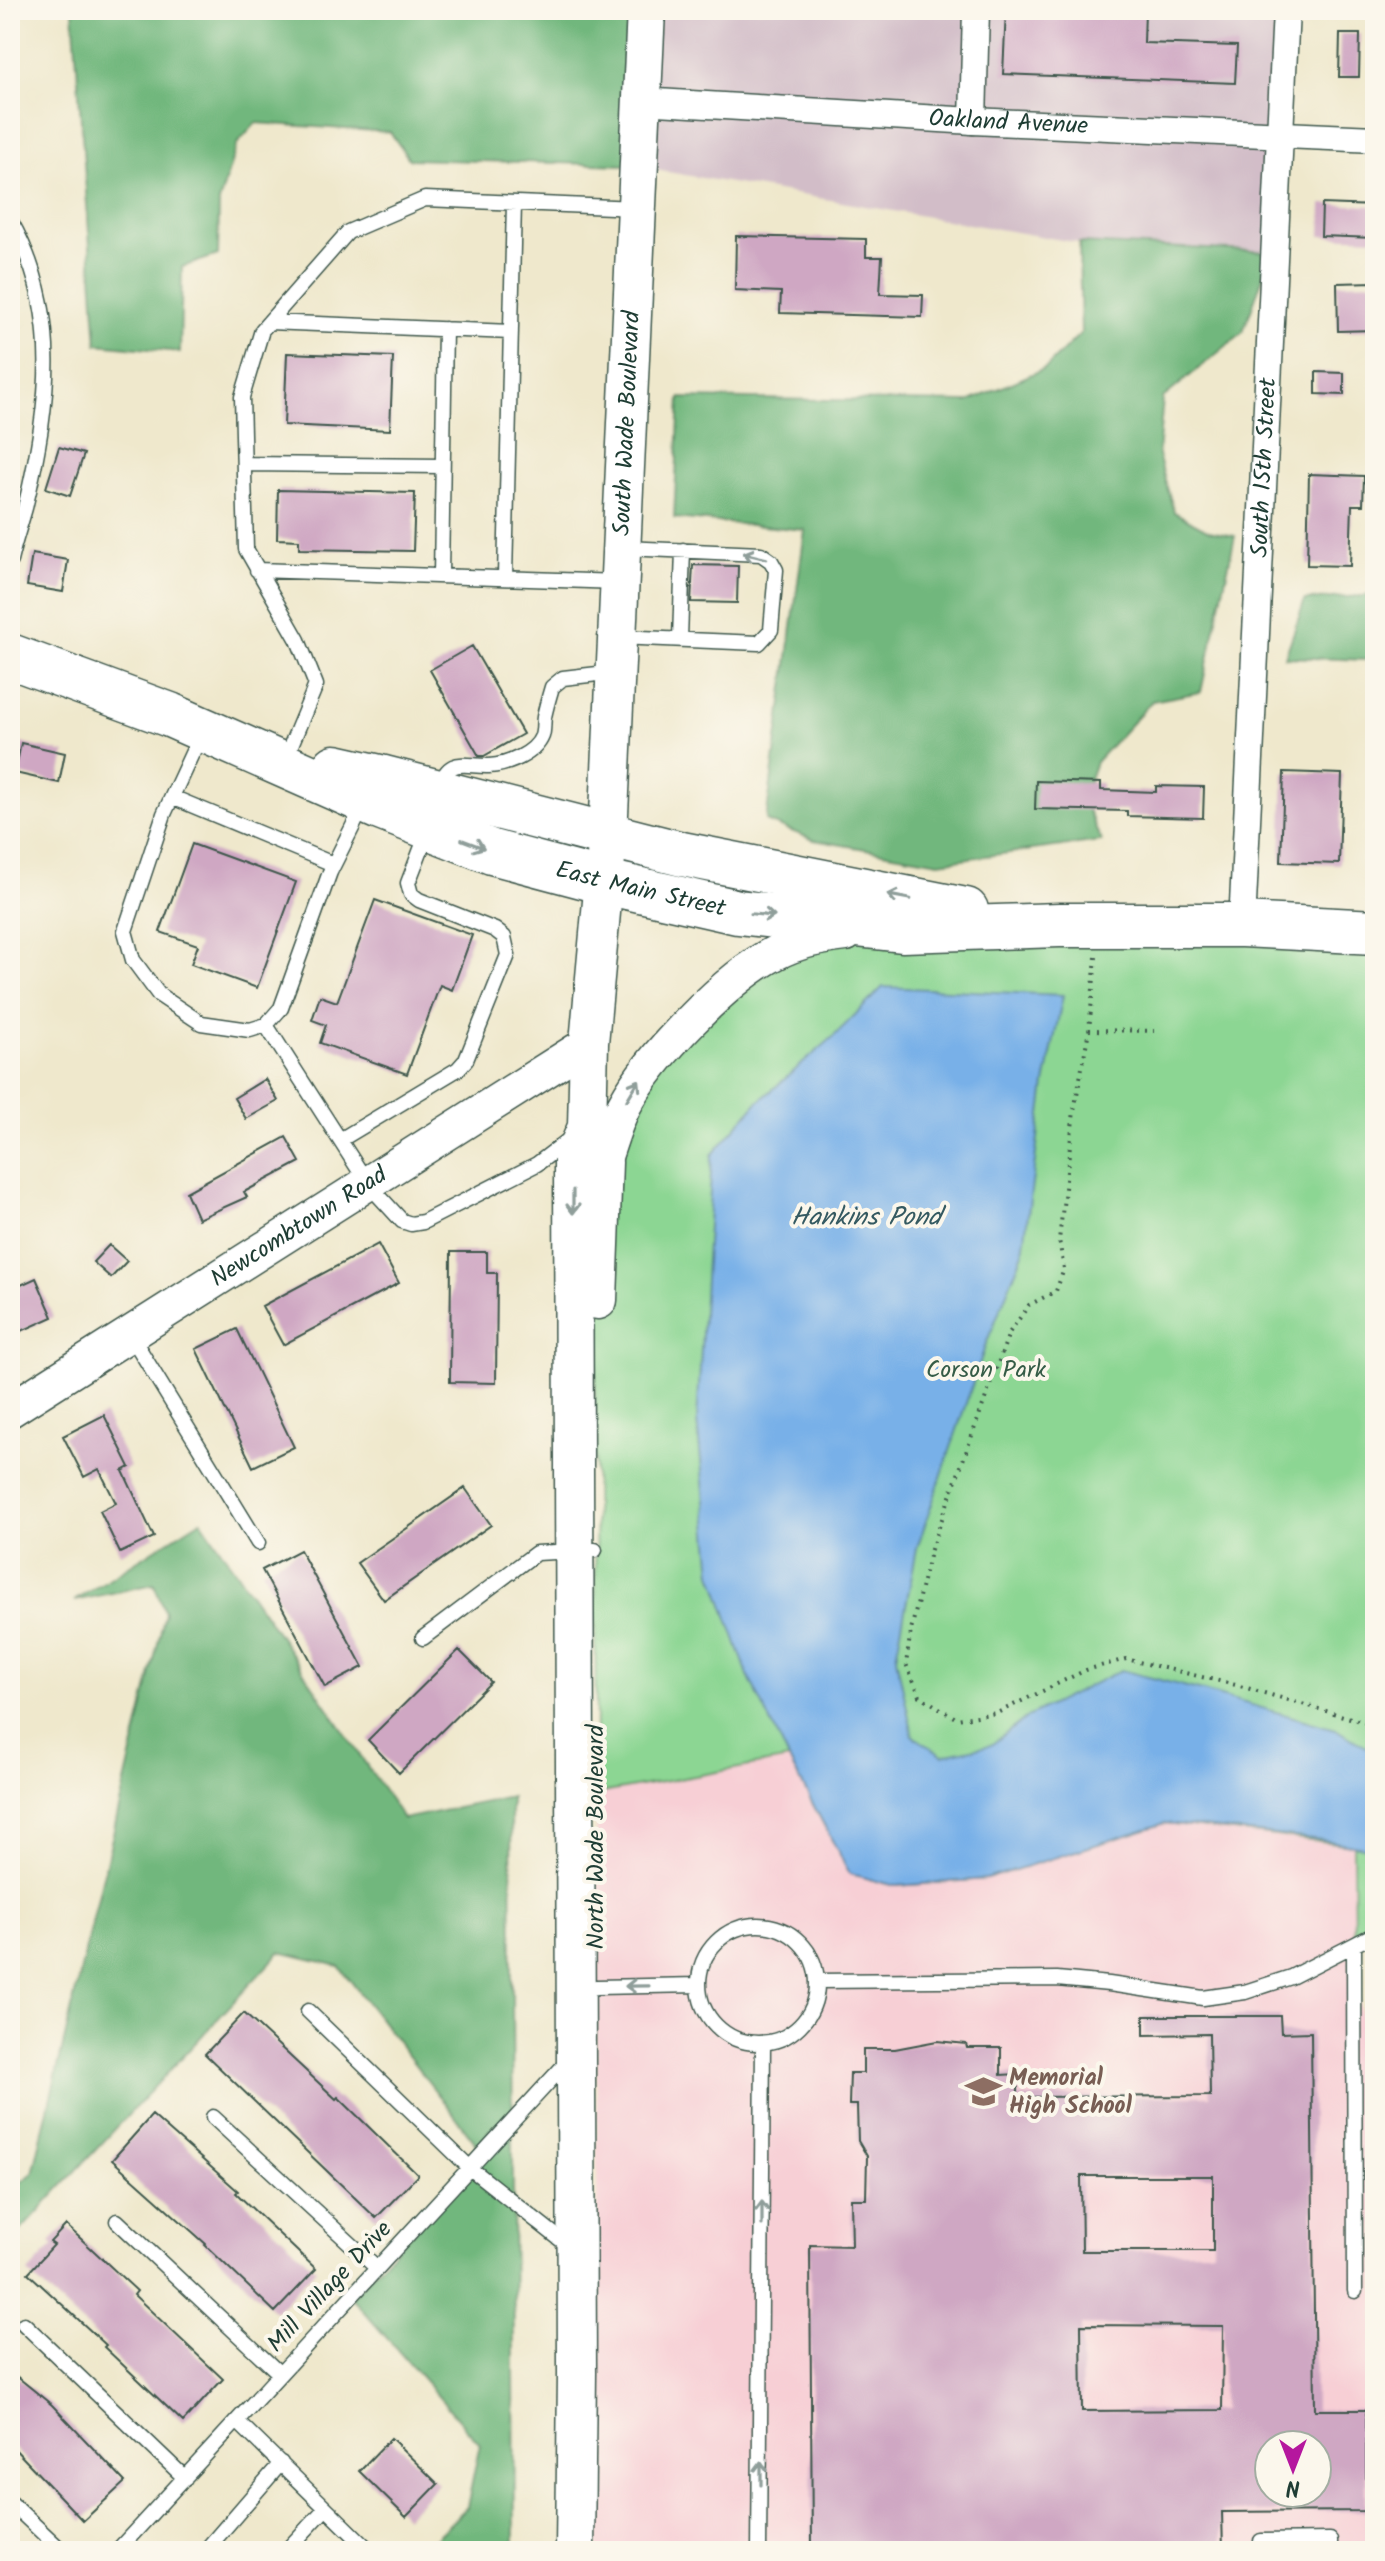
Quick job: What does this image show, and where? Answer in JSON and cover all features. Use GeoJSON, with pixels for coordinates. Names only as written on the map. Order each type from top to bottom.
{"type":"FeatureCollection","features":[{"type":"Feature","properties":{"kind":"highway","name":"East Main Street"},"geometry":{"type":"LineString","coordinates":[[10,656],[266,753],[365,801],[608,836],[798,878],[1079,926]]}},
{"type":"Feature","properties":{"kind":"highway","name":"East Main Street"},"geometry":{"type":"LineString","coordinates":[[266,753],[384,778],[492,852],[738,912],[902,930],[1242,925],[1375,932]]}},
{"type":"Feature","properties":{"kind":"main road","name":"South Wade Boulevard"},"geometry":{"type":"LineString","coordinates":[[608,836],[646,10]]}},
{"type":"Feature","properties":{"kind":"main road","name":"North Wade Boulevard"},"geometry":{"type":"LineString","coordinates":[[598,2551],[586,1989],[585,1550],[573,1160],[587,1127],[589,1043],[608,836]]}},
{"type":"Feature","properties":{"kind":"main road","name":"North Wade Boulevard"},"geometry":{"type":"LineString","coordinates":[[585,1550],[595,1392],[603,1162],[587,1127]]}},
{"type":"Feature","properties":{"kind":"main road","name":"North Wade Boulevard"},"geometry":{"type":"LineString","coordinates":[[575,2551],[576,2052],[586,1989]]}},
{"type":"Feature","properties":{"kind":"street"},"geometry":{"type":"LineString","coordinates":[[973,121],[976,10]]}},
{"type":"Feature","properties":{"kind":"street","name":"South 15th Street"},"geometry":{"type":"LineString","coordinates":[[1242,925],[1286,10]]}},
{"type":"Feature","properties":{"kind":"street","name":"Oakland Avenue"},"geometry":{"type":"LineString","coordinates":[[641,101],[973,121],[1375,139]]}},
{"type":"Feature","properties":{"kind":"street"},"geometry":{"type":"LineString","coordinates":[[603,1162],[623,1107],[641,1076],[728,986],[773,953],[805,940],[902,930]]}},
{"type":"Feature","properties":{"kind":"street","name":"Newcombtown Road"},"geometry":{"type":"LineString","coordinates":[[10,1410],[589,1043]]}},
{"type":"Feature","properties":{"kind":"lane"},"geometry":{"type":"LineString","coordinates":[[266,753],[316,685],[298,640],[246,549],[242,397],[262,330],[348,232],[425,199],[637,208]]}},
{"type":"Feature","properties":{"kind":"lane"},"geometry":{"type":"LineString","coordinates":[[505,577],[514,203]]}},
{"type":"Feature","properties":{"kind":"lane"},"geometry":{"type":"LineString","coordinates":[[10,220],[24,244],[39,287],[47,328],[41,425],[31,481],[10,561]]}},
{"type":"Feature","properties":{"kind":"lane"},"geometry":{"type":"LineString","coordinates":[[269,322],[511,332]]}},
{"type":"Feature","properties":{"kind":"lane"},"geometry":{"type":"LineString","coordinates":[[441,575],[445,329]]}},
{"type":"Feature","properties":{"kind":"lane"},"geometry":{"type":"LineString","coordinates":[[244,464],[442,466]]}},
{"type":"Feature","properties":{"kind":"lane"},"geometry":{"type":"LineString","coordinates":[[680,639],[683,550]]}},
{"type":"Feature","properties":{"kind":"lane"},"geometry":{"type":"LineString","coordinates":[[257,570],[505,577],[620,565],[683,550],[761,554],[771,561],[776,570],[771,630],[759,643],[680,639],[616,655],[563,678],[552,687],[542,736],[533,749],[514,760],[489,766],[463,763],[451,768],[442,777],[434,810],[408,883],[411,894],[495,930],[504,937],[508,955],[472,1047],[458,1069],[340,1140]]}},
{"type":"Feature","properties":{"kind":"lane"},"geometry":{"type":"LineString","coordinates":[[202,730],[172,797],[125,931],[133,960],[159,995],[201,1023],[250,1030],[266,1025],[281,1008],[333,864],[365,801]]}},
{"type":"Feature","properties":{"kind":"lane"},"geometry":{"type":"LineString","coordinates":[[172,797],[333,864]]}},
{"type":"Feature","properties":{"kind":"lane"},"geometry":{"type":"LineString","coordinates":[[266,1025],[368,1184],[402,1221],[411,1224],[423,1222],[537,1164],[587,1127]]}},
{"type":"Feature","properties":{"kind":"lane"},"geometry":{"type":"LineString","coordinates":[[130,1334],[258,1543]]}},
{"type":"Feature","properties":{"kind":"lane"},"geometry":{"type":"LineString","coordinates":[[423,1638],[536,1553],[585,1550]]}},
{"type":"Feature","properties":{"kind":"lane"},"geometry":{"type":"LineString","coordinates":[[766,1925],[786,1932],[802,1944],[813,1961],[817,1981],[815,1999],[808,2015],[796,2029],[781,2039],[763,2043],[744,2041],[726,2034],[712,2021],[702,2004],[699,1985],[702,1965],[712,1947],[727,1933],[746,1926],[766,1925]]}},
{"type":"Feature","properties":{"kind":"lane"},"geometry":{"type":"LineString","coordinates":[[817,1981],[1057,1979],[1203,1998],[1245,1992],[1291,1977],[1375,1934]]}},
{"type":"Feature","properties":{"kind":"lane"},"geometry":{"type":"LineString","coordinates":[[1354,1945],[1355,2291]]}},
{"type":"Feature","properties":{"kind":"lane"},"geometry":{"type":"LineString","coordinates":[[586,1989],[699,1985]]}},
{"type":"Feature","properties":{"kind":"lane"},"geometry":{"type":"LineString","coordinates":[[308,2011],[470,2168],[577,2252]]}},
{"type":"Feature","properties":{"kind":"lane"},"geometry":{"type":"LineString","coordinates":[[759,2551],[763,2043]]}},
{"type":"Feature","properties":{"kind":"lane","name":"Mill Village Drive"},"geometry":{"type":"LineString","coordinates":[[117,2551],[576,2052]]}},
{"type":"Feature","properties":{"kind":"lane"},"geometry":{"type":"LineString","coordinates":[[213,2117],[377,2268]]}},
{"type":"Feature","properties":{"kind":"lane"},"geometry":{"type":"LineString","coordinates":[[117,2221],[280,2374]]}},
{"type":"Feature","properties":{"kind":"lane"},"geometry":{"type":"LineString","coordinates":[[24,2324],[185,2478]]}},
{"type":"Feature","properties":{"kind":"lane"},"geometry":{"type":"LineString","coordinates":[[237,2421],[370,2551]]}},
{"type":"Feature","properties":{"kind":"lane"},"geometry":{"type":"LineString","coordinates":[[205,2551],[281,2463]]}},
{"type":"Feature","properties":{"kind":"lane"},"geometry":{"type":"LineString","coordinates":[[10,2502],[62,2551]]}},
{"type":"Feature","properties":{"kind":"lane"},"geometry":{"type":"LineString","coordinates":[[286,2551],[326,2508]]}},
{"type":"Feature","properties":{"kind":"lane"},"geometry":{"type":"LineString","coordinates":[[1261,2551],[1261,2541],[1330,2540],[1330,2551]]}},
{"type":"Feature","properties":{"kind":"path"},"geometry":{"type":"LineString","coordinates":[[1079,926],[1089,1030],[1074,1111],[1059,1240],[1064,1269],[1056,1291],[1029,1305],[1009,1333],[930,1552],[906,1664],[920,1696],[957,1719],[997,1713],[1086,1670],[1126,1659],[1240,1686],[1364,1722],[1375,1729]]}},
{"type":"Feature","properties":{"kind":"path"},"geometry":{"type":"LineString","coordinates":[[1089,1030],[1157,1031]]}},
{"type":"Feature","properties":{"kind":"shaded area"},"geometry":{"type":"Polygon","coordinates":[[[636,10],[1283,10],[1272,252],[1079,243],[627,165],[636,10]]]}},
{"type":"Feature","properties":{"kind":"shaded area","name":"Memorial High School"},"geometry":{"type":"Polygon","coordinates":[[[789,1759],[850,1874],[986,1879],[1165,1823],[1354,1845],[1354,1945],[1375,2160],[1375,2551],[598,2551],[596,1794],[789,1759]]]}},
{"type":"Feature","properties":{"kind":"green space"},"geometry":{"type":"Polygon","coordinates":[[[73,10],[636,10],[627,165],[409,159],[390,132],[256,123],[237,144],[219,202],[218,255],[182,267],[180,352],[97,344],[73,10]]]}},
{"type":"Feature","properties":{"kind":"green space"},"geometry":{"type":"Polygon","coordinates":[[[1079,243],[1272,252],[1243,332],[1163,398],[1158,455],[1174,512],[1209,531],[1235,536],[1201,692],[1152,701],[1096,762],[1083,798],[1101,841],[939,862],[814,840],[766,821],[805,530],[674,518],[680,398],[968,402],[1046,368],[1081,333],[1079,243]]]}},
{"type":"Feature","properties":{"kind":"green space"},"geometry":{"type":"Polygon","coordinates":[[[1375,595],[1375,671],[1369,660],[1285,657],[1305,600],[1375,595]]]}},
{"type":"Feature","properties":{"kind":"green space","name":"Corson Park"},"geometry":{"type":"Polygon","coordinates":[[[1375,932],[1375,1934],[1354,1945],[1353,1845],[1165,1823],[986,1879],[896,1886],[850,1874],[789,1759],[596,1794],[595,1392],[603,1162],[641,1076],[805,940],[1375,932]]]}},
{"type":"Feature","properties":{"kind":"green space"},"geometry":{"type":"Polygon","coordinates":[[[201,1520],[403,1819],[511,1797],[515,2551],[422,2551],[467,2507],[480,2444],[351,2297],[484,2154],[339,1966],[280,1952],[10,2242],[10,2190],[33,2173],[165,1613],[154,1584],[74,1601],[201,1520]]]}},
{"type":"Feature","properties":{"kind":"water","name":"Hankins Pond"},"geometry":{"type":"Polygon","coordinates":[[[883,987],[1063,995],[1045,1084],[1023,1253],[986,1344],[917,1548],[896,1657],[913,1736],[943,1755],[991,1745],[1027,1717],[1121,1670],[1335,1729],[1375,1752],[1375,1849],[1323,1840],[1165,1823],[986,1879],[896,1886],[850,1874],[748,1675],[712,1573],[697,1421],[712,1155],[756,1104],[832,1038],[883,987]]]}},
{"type":"Feature","properties":{"kind":"building"},"geometry":{"type":"Polygon","coordinates":[[[1006,10],[1145,10],[1144,43],[1237,46],[1235,83],[1003,74],[1006,10]]]}},
{"type":"Feature","properties":{"kind":"building"},"geometry":{"type":"Polygon","coordinates":[[[1340,34],[1360,34],[1359,77],[1339,77],[1340,34]]]}},
{"type":"Feature","properties":{"kind":"building"},"geometry":{"type":"Polygon","coordinates":[[[1322,204],[1375,206],[1375,238],[1321,236],[1322,204]]]}},
{"type":"Feature","properties":{"kind":"building"},"geometry":{"type":"Polygon","coordinates":[[[736,236],[866,239],[866,257],[882,257],[880,294],[923,295],[922,317],[780,313],[781,292],[735,290],[736,236]]]}},
{"type":"Feature","properties":{"kind":"building"},"geometry":{"type":"Polygon","coordinates":[[[1375,282],[1375,330],[1338,331],[1337,283],[1375,282]]]}},
{"type":"Feature","properties":{"kind":"building"},"geometry":{"type":"Polygon","coordinates":[[[287,353],[393,357],[390,430],[284,425],[287,353]]]}},
{"type":"Feature","properties":{"kind":"building"},"geometry":{"type":"Polygon","coordinates":[[[1316,372],[1344,373],[1344,395],[1316,394],[1316,372]]]}},
{"type":"Feature","properties":{"kind":"building"},"geometry":{"type":"Polygon","coordinates":[[[59,447],[84,454],[70,496],[46,488],[59,447]]]}},
{"type":"Feature","properties":{"kind":"building"},"geometry":{"type":"Polygon","coordinates":[[[1309,474],[1364,476],[1363,505],[1352,505],[1350,566],[1307,565],[1309,474]]]}},
{"type":"Feature","properties":{"kind":"building"},"geometry":{"type":"Polygon","coordinates":[[[278,490],[415,493],[413,551],[299,549],[299,540],[277,539],[278,490]]]}},
{"type":"Feature","properties":{"kind":"building"},"geometry":{"type":"Polygon","coordinates":[[[32,554],[68,560],[63,592],[27,586],[32,554]]]}},
{"type":"Feature","properties":{"kind":"building"},"geometry":{"type":"Polygon","coordinates":[[[693,565],[738,566],[737,603],[691,602],[693,565]]]}},
{"type":"Feature","properties":{"kind":"building"},"geometry":{"type":"Polygon","coordinates":[[[472,646],[523,734],[484,756],[479,756],[430,670],[472,646]]]}},
{"type":"Feature","properties":{"kind":"building"},"geometry":{"type":"Polygon","coordinates":[[[21,743],[65,753],[59,783],[15,773],[21,743]]]}},
{"type":"Feature","properties":{"kind":"building"},"geometry":{"type":"Polygon","coordinates":[[[1284,772],[1342,774],[1339,864],[1281,862],[1284,772]]]}},
{"type":"Feature","properties":{"kind":"building"},"geometry":{"type":"Polygon","coordinates":[[[1036,781],[1101,783],[1101,790],[1156,792],[1156,786],[1204,787],[1203,818],[1127,816],[1127,811],[1035,809],[1036,781]]]}},
{"type":"Feature","properties":{"kind":"building"},"geometry":{"type":"Polygon","coordinates":[[[192,844],[296,882],[257,988],[191,964],[198,945],[160,932],[192,844]]]}},
{"type":"Feature","properties":{"kind":"building"},"geometry":{"type":"Polygon","coordinates":[[[375,900],[472,935],[452,990],[440,985],[407,1074],[320,1043],[326,1025],[312,1020],[320,996],[337,1002],[375,900]]]}},
{"type":"Feature","properties":{"kind":"building"},"geometry":{"type":"Polygon","coordinates":[[[265,1079],[278,1101],[246,1119],[234,1098],[265,1079]]]}},
{"type":"Feature","properties":{"kind":"building"},"geometry":{"type":"Polygon","coordinates":[[[286,1137],[300,1162],[244,1192],[247,1197],[198,1219],[186,1192],[286,1137]]]}},
{"type":"Feature","properties":{"kind":"building"},"geometry":{"type":"Polygon","coordinates":[[[378,1244],[399,1283],[283,1345],[262,1306],[378,1244]]]}},
{"type":"Feature","properties":{"kind":"building"},"geometry":{"type":"Polygon","coordinates":[[[109,1245],[127,1261],[111,1278],[93,1262],[109,1245]]]}},
{"type":"Feature","properties":{"kind":"building"},"geometry":{"type":"Polygon","coordinates":[[[451,1252],[487,1252],[487,1273],[497,1273],[496,1383],[450,1382],[451,1252]]]}},
{"type":"Feature","properties":{"kind":"building"},"geometry":{"type":"Polygon","coordinates":[[[36,1278],[53,1317],[15,1334],[10,1323],[10,1290],[36,1278]]]}},
{"type":"Feature","properties":{"kind":"building"},"geometry":{"type":"Polygon","coordinates":[[[237,1329],[294,1447],[253,1467],[196,1349],[237,1329]]]}},
{"type":"Feature","properties":{"kind":"building"},"geometry":{"type":"Polygon","coordinates":[[[104,1415],[130,1467],[123,1471],[154,1537],[120,1553],[100,1511],[116,1503],[99,1469],[84,1477],[63,1436],[104,1415]]]}},
{"type":"Feature","properties":{"kind":"building"},"geometry":{"type":"Polygon","coordinates":[[[465,1488],[491,1525],[384,1600],[357,1563],[465,1488]]]}},
{"type":"Feature","properties":{"kind":"building"},"geometry":{"type":"Polygon","coordinates":[[[300,1550],[363,1667],[325,1687],[262,1570],[300,1550]]]}},
{"type":"Feature","properties":{"kind":"building"},"geometry":{"type":"Polygon","coordinates":[[[459,1650],[491,1682],[399,1773],[368,1740],[459,1650]]]}},
{"type":"Feature","properties":{"kind":"building"},"geometry":{"type":"Polygon","coordinates":[[[244,2013],[336,2099],[338,2097],[418,2175],[376,2218],[205,2054],[244,2013]]]}},
{"type":"Feature","properties":{"kind":"building"},"geometry":{"type":"Polygon","coordinates":[[[1144,2016],[1280,2016],[1281,2033],[1311,2032],[1315,2410],[1366,2410],[1366,2511],[1222,2512],[1223,2551],[812,2551],[810,2245],[852,2246],[851,2199],[866,2199],[867,2156],[858,2141],[857,2105],[849,2105],[850,2073],[863,2073],[863,2049],[895,2049],[937,2041],[966,2044],[967,2048],[1001,2048],[1001,2075],[1018,2074],[1018,2097],[1210,2096],[1209,2034],[1144,2035],[1144,2016]],[[1081,2176],[1082,2251],[1213,2251],[1213,2176],[1081,2176]],[[1081,2325],[1082,2411],[1222,2410],[1223,2326],[1081,2325]]]}},
{"type":"Feature","properties":{"kind":"building"},"geometry":{"type":"Polygon","coordinates":[[[152,2115],[238,2191],[236,2193],[316,2269],[275,2312],[206,2244],[112,2160],[152,2115]]]}},
{"type":"Feature","properties":{"kind":"building"},"geometry":{"type":"Polygon","coordinates":[[[66,2225],[137,2291],[134,2295],[223,2379],[183,2422],[28,2273],[54,2245],[50,2242],[66,2225]]]}},
{"type":"Feature","properties":{"kind":"building"},"geometry":{"type":"Polygon","coordinates":[[[10,2371],[52,2405],[125,2482],[83,2521],[10,2444],[10,2371]]]}},
{"type":"Feature","properties":{"kind":"building"},"geometry":{"type":"Polygon","coordinates":[[[391,2438],[438,2484],[406,2517],[359,2471],[391,2438]]]}},
{"type":"Feature","properties":{"kind":"place","name":"Memorial High School"},"geometry":{"type":"Point","coordinates":[983,2092]}}]}
